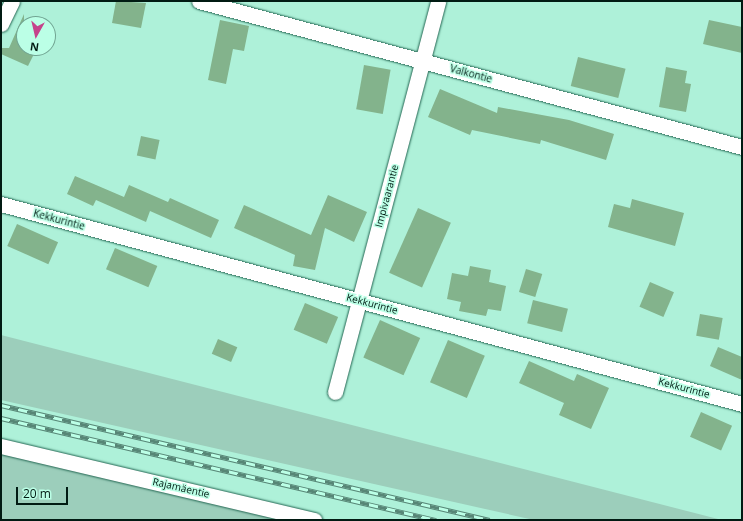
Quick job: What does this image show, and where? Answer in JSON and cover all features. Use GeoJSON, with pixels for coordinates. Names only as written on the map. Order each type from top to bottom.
{"type":"FeatureCollection","features":[{"type":"Feature","properties":{"kind":"street"},"geometry":{"type":"LineString","coordinates":[[1,24],[12,1]]}},
{"type":"Feature","properties":{"kind":"street","name":"Valkontie"},"geometry":{"type":"LineString","coordinates":[[199,1],[742,147]]}},
{"type":"Feature","properties":{"kind":"street","name":"Impivaarantie"},"geometry":{"type":"LineString","coordinates":[[335,392],[438,1]]}},
{"type":"Feature","properties":{"kind":"street","name":"Kekkurintie"},"geometry":{"type":"LineString","coordinates":[[1,204],[742,404]]}},
{"type":"Feature","properties":{"kind":"street","name":"Rajamäentie"},"geometry":{"type":"LineString","coordinates":[[1,446],[314,520]]}},
{"type":"Feature","properties":{"kind":"green space"},"geometry":{"type":"Polygon","coordinates":[[[1,335],[722,520],[534,520],[1,400],[1,335]]]}},
{"type":"Feature","properties":{"kind":"green space"},"geometry":{"type":"Polygon","coordinates":[[[1,446],[306,520],[1,520],[1,446]]]}},
{"type":"Feature","properties":{"kind":"building"},"geometry":{"type":"Polygon","coordinates":[[[116,1],[146,3],[141,28],[112,23],[116,1]]]}},
{"type":"Feature","properties":{"kind":"building"},"geometry":{"type":"Polygon","coordinates":[[[220,20],[249,26],[244,51],[233,49],[226,84],[208,80],[220,20]]]}},
{"type":"Feature","properties":{"kind":"building"},"geometry":{"type":"Polygon","coordinates":[[[709,20],[742,27],[742,53],[703,44],[709,20]]]}},
{"type":"Feature","properties":{"kind":"building"},"geometry":{"type":"Polygon","coordinates":[[[16,32],[16,56],[33,56],[28,66],[1,54],[1,48],[9,48],[16,32]]]}},
{"type":"Feature","properties":{"kind":"building"},"geometry":{"type":"Polygon","coordinates":[[[578,57],[626,69],[618,98],[571,86],[578,57]]]}},
{"type":"Feature","properties":{"kind":"building"},"geometry":{"type":"Polygon","coordinates":[[[364,65],[391,70],[383,114],[356,109],[364,65]]]}},
{"type":"Feature","properties":{"kind":"building"},"geometry":{"type":"Polygon","coordinates":[[[666,67],[687,71],[685,83],[691,84],[686,112],[659,107],[666,67]]]}},
{"type":"Feature","properties":{"kind":"building"},"geometry":{"type":"Polygon","coordinates":[[[440,89],[497,113],[498,107],[569,120],[614,134],[606,160],[541,140],[540,144],[472,130],[470,135],[428,117],[440,89]]]}},
{"type":"Feature","properties":{"kind":"building"},"geometry":{"type":"Polygon","coordinates":[[[141,136],[160,140],[155,160],[137,156],[141,136]]]}},
{"type":"Feature","properties":{"kind":"building"},"geometry":{"type":"Polygon","coordinates":[[[75,176],[124,197],[129,185],[168,202],[170,198],[219,220],[211,238],[150,211],[146,222],[96,200],[93,206],[67,194],[75,176]]]}},
{"type":"Feature","properties":{"kind":"building"},"geometry":{"type":"Polygon","coordinates":[[[328,195],[367,212],[354,242],[325,228],[315,270],[293,266],[295,255],[234,228],[244,205],[311,235],[328,195]]]}},
{"type":"Feature","properties":{"kind":"building"},"geometry":{"type":"Polygon","coordinates":[[[632,199],[684,213],[675,246],[608,227],[614,204],[630,208],[632,199]]]}},
{"type":"Feature","properties":{"kind":"building"},"geometry":{"type":"Polygon","coordinates":[[[418,208],[451,223],[422,288],[389,273],[418,208]]]}},
{"type":"Feature","properties":{"kind":"building"},"geometry":{"type":"Polygon","coordinates":[[[17,224],[58,242],[48,264],[7,246],[17,224]]]}},
{"type":"Feature","properties":{"kind":"building"},"geometry":{"type":"Polygon","coordinates":[[[115,248],[157,266],[148,287],[106,269],[115,248]]]}},
{"type":"Feature","properties":{"kind":"building"},"geometry":{"type":"Polygon","coordinates":[[[470,266],[491,270],[489,282],[506,286],[501,311],[488,309],[486,316],[459,311],[461,302],[447,299],[452,273],[468,276],[470,266]]]}},
{"type":"Feature","properties":{"kind":"building"},"geometry":{"type":"Polygon","coordinates":[[[526,269],[542,274],[535,297],[519,292],[526,269]]]}},
{"type":"Feature","properties":{"kind":"building"},"geometry":{"type":"Polygon","coordinates":[[[650,282],[674,292],[663,317],[639,307],[650,282]]]}},
{"type":"Feature","properties":{"kind":"building"},"geometry":{"type":"Polygon","coordinates":[[[533,300],[568,309],[562,332],[527,323],[533,300]]]}},
{"type":"Feature","properties":{"kind":"building"},"geometry":{"type":"Polygon","coordinates":[[[305,303],[338,317],[327,344],[294,330],[305,303]]]}},
{"type":"Feature","properties":{"kind":"building"},"geometry":{"type":"Polygon","coordinates":[[[700,314],[723,318],[719,340],[696,336],[700,314]]]}},
{"type":"Feature","properties":{"kind":"building"},"geometry":{"type":"Polygon","coordinates":[[[380,320],[420,338],[404,375],[363,357],[380,320]]]}},
{"type":"Feature","properties":{"kind":"building"},"geometry":{"type":"Polygon","coordinates":[[[218,339],[237,347],[231,362],[212,354],[218,339]]]}},
{"type":"Feature","properties":{"kind":"building"},"geometry":{"type":"Polygon","coordinates":[[[448,340],[485,356],[467,398],[430,382],[448,340]]]}},
{"type":"Feature","properties":{"kind":"building"},"geometry":{"type":"Polygon","coordinates":[[[718,347],[742,357],[742,380],[710,366],[718,347]]]}},
{"type":"Feature","properties":{"kind":"building"},"geometry":{"type":"Polygon","coordinates":[[[529,361],[574,381],[577,374],[609,388],[591,429],[559,415],[564,403],[519,383],[529,361]]]}},
{"type":"Feature","properties":{"kind":"building"},"geometry":{"type":"Polygon","coordinates":[[[701,412],[732,426],[721,450],[690,437],[701,412]]]}},
{"type":"Feature","properties":{"kind":"railway"},"geometry":{"type":"LineString","coordinates":[[1,405],[490,520]]}},
{"type":"Feature","properties":{"kind":"railway"},"geometry":{"type":"LineString","coordinates":[[1,418],[436,520]]}}]}
